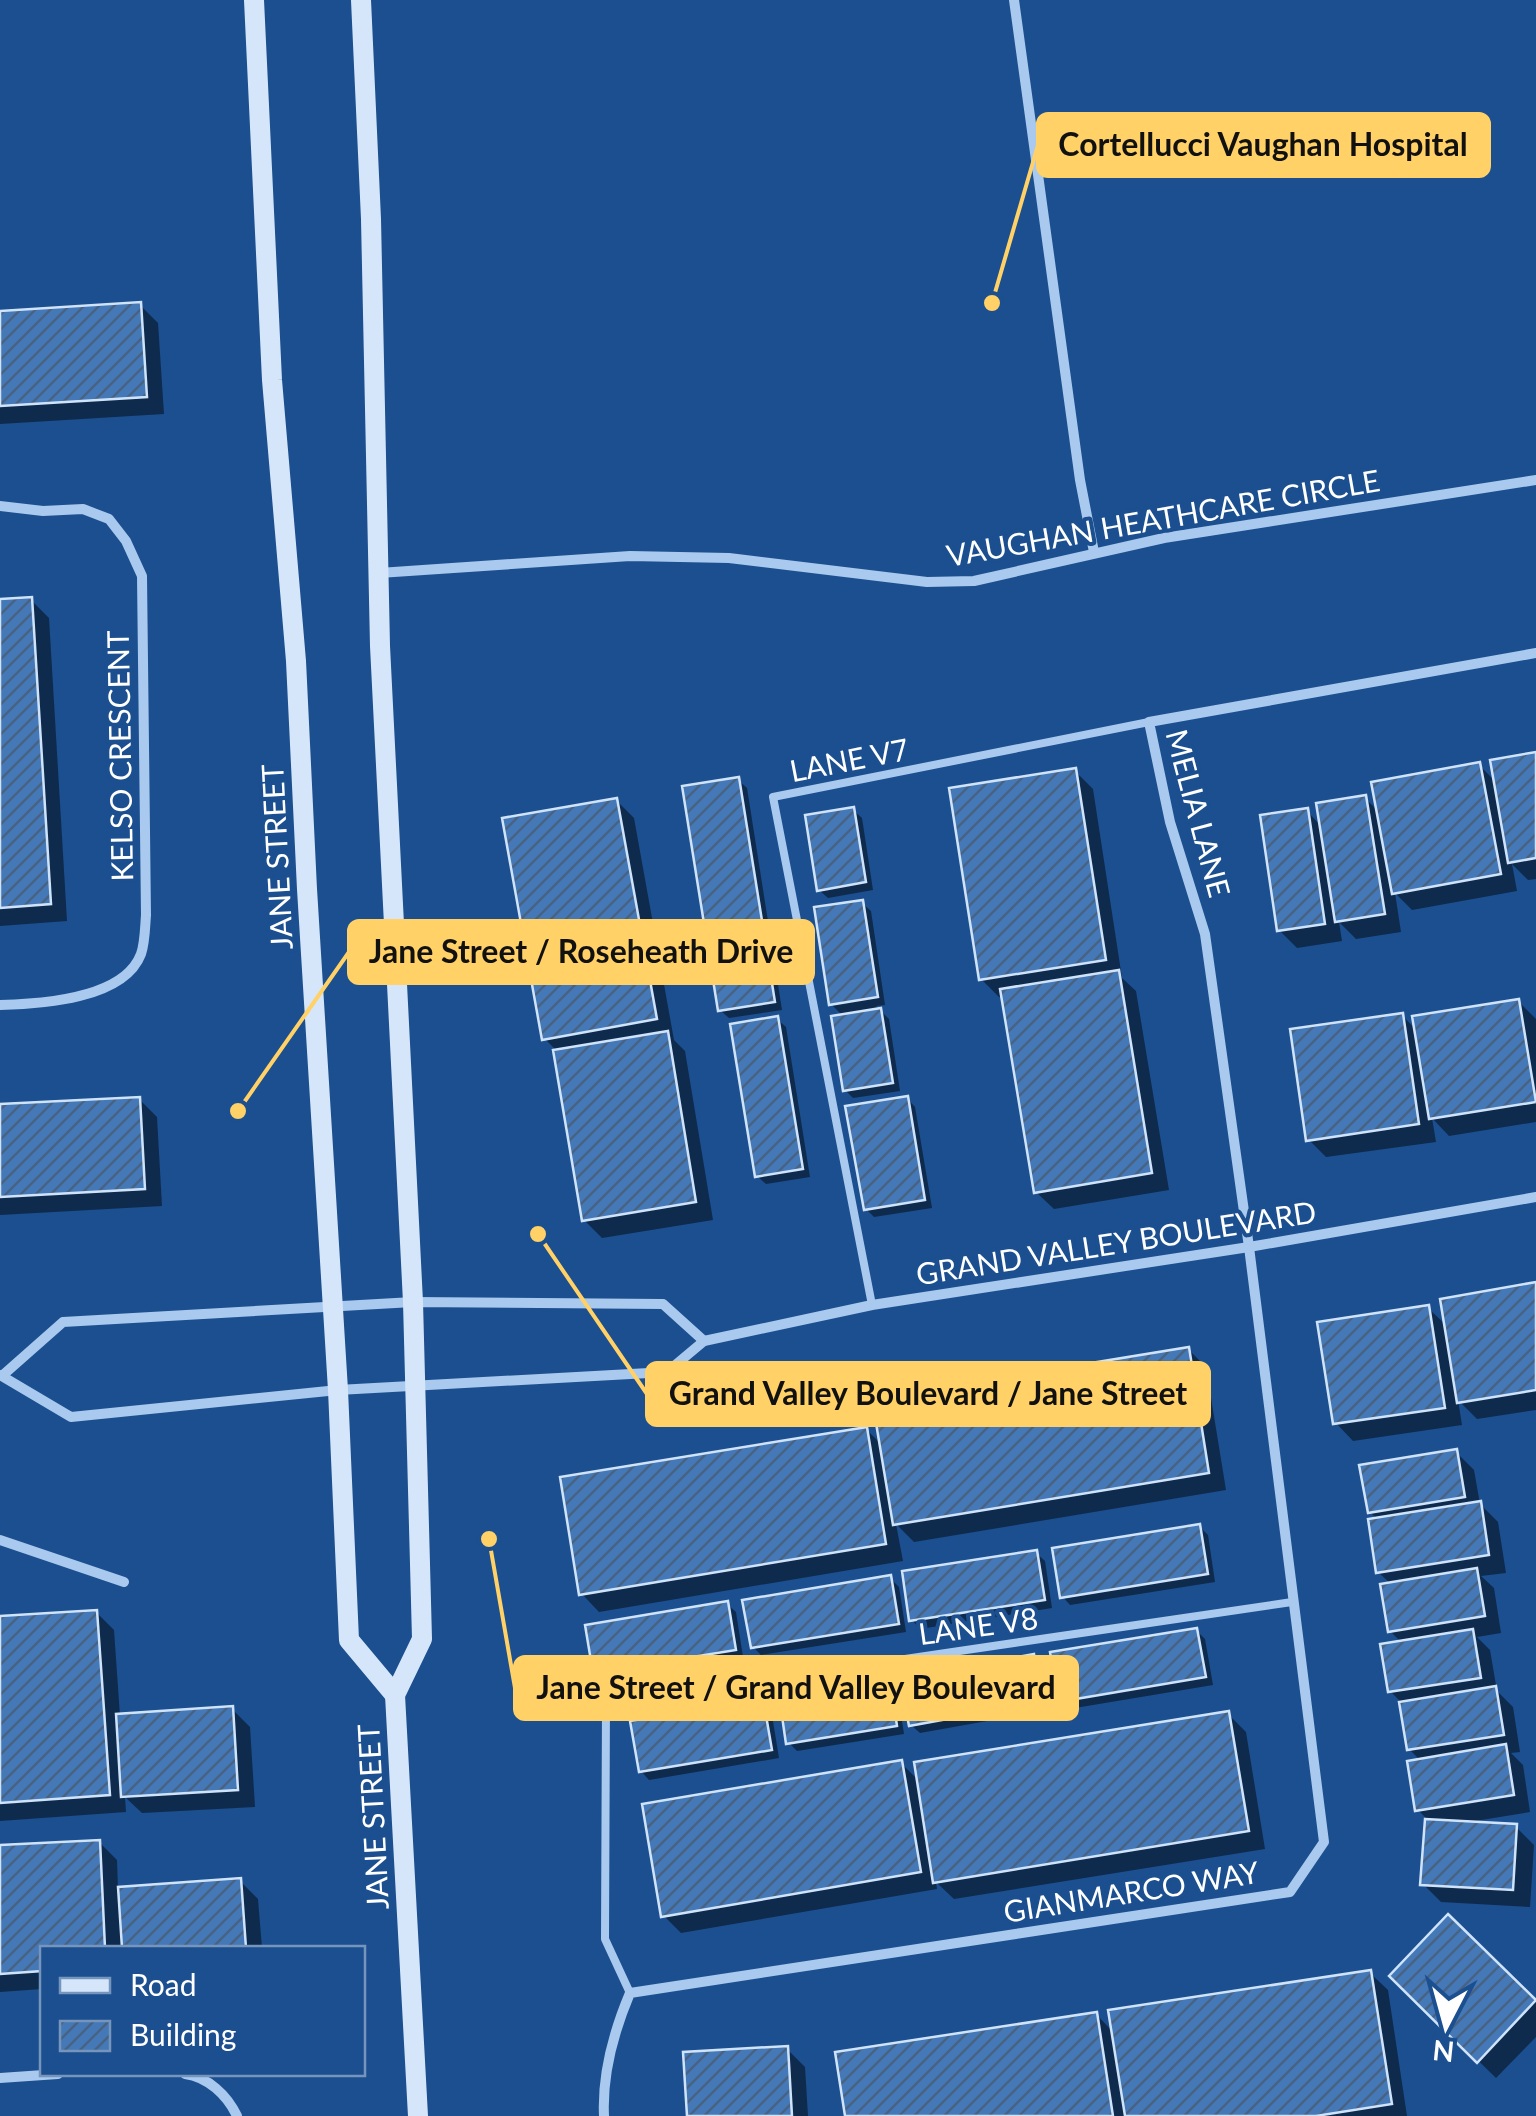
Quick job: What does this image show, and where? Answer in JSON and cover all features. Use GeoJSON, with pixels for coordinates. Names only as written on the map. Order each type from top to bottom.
{"type":"FeatureCollection","features":[{"type":"Feature","properties":{"kind":"main road","name":"JANE STREET"},"geometry":{"type":"LineString","coordinates":[[254,0],[272,380],[296,661],[306,889],[334,1308],[349,1640],[395,1694]]}},
{"type":"Feature","properties":{"kind":"main road","name":"JANE STREET"},"geometry":{"type":"LineString","coordinates":[[362,0],[374,476],[413,1302],[422,1638],[395,1694],[418,2116]]}},
{"type":"Feature","properties":{"kind":"street"},"geometry":{"type":"LineString","coordinates":[[1014,0],[1080,480],[1094,552]]}},
{"type":"Feature","properties":{"kind":"street","name":"VAUGHAN HEATHCARE CIRCLE"},"geometry":{"type":"LineString","coordinates":[[379,573],[630,556],[728,558],[926,582],[974,581],[1164,538],[1536,480]]}},
{"type":"Feature","properties":{"kind":"street","name":"KELSO CRESCENT"},"geometry":{"type":"LineString","coordinates":[[0,506],[43,511],[83,509],[109,519],[126,541],[142,576],[146,915],[141,954],[125,978],[90,994],[0,1005]]}},
{"type":"Feature","properties":{"kind":"street","name":"MELIA LANE"},"geometry":{"type":"LineString","coordinates":[[1249,1247],[1205,934],[1170,822],[1148,722],[1536,652]]}},
{"type":"Feature","properties":{"kind":"street","name":"GRAND VALLEY BOULEVARD"},"geometry":{"type":"LineString","coordinates":[[2,1375],[71,1416],[338,1390],[667,1372],[704,1341],[872,1305],[1536,1198]]}},
{"type":"Feature","properties":{"kind":"street","name":"GIANMARCO WAY"},"geometry":{"type":"LineString","coordinates":[[630,1993],[1290,1892],[1324,1842],[1249,1247]]}},
{"type":"Feature","properties":{"kind":"street"},"geometry":{"type":"LineString","coordinates":[[2,1375],[63,1322],[413,1302],[663,1304],[704,1341]]}},
{"type":"Feature","properties":{"kind":"street"},"geometry":{"type":"LineString","coordinates":[[0,1540],[124,1582]]}},
{"type":"Feature","properties":{"kind":"street"},"geometry":{"type":"LineString","coordinates":[[604,2116],[603,2096],[616,2026],[630,1993]]}},
{"type":"Feature","properties":{"kind":"street"},"geometry":{"type":"LineString","coordinates":[[0,2078],[40,2075]]}},
{"type":"Feature","properties":{"kind":"street"},"geometry":{"type":"LineString","coordinates":[[198,2076],[220,2091],[237,2116]]}},
{"type":"Feature","properties":{"kind":"lane","name":"LANE V7"},"geometry":{"type":"LineString","coordinates":[[872,1305],[772,797],[1148,722]]}},
{"type":"Feature","properties":{"kind":"lane","name":"LANE V8"},"geometry":{"type":"LineString","coordinates":[[630,1993],[605,1938],[606,1703],[1292,1602]]}},
{"type":"Feature","properties":{"kind":"building"},"geometry":{"type":"Polygon","coordinates":[[[141,302],[147,397],[0,406],[0,311],[141,302]]]}},
{"type":"Feature","properties":{"kind":"building"},"geometry":{"type":"Polygon","coordinates":[[[32,597],[51,904],[0,908],[0,599],[32,597]]]}},
{"type":"Feature","properties":{"kind":"building"},"geometry":{"type":"Polygon","coordinates":[[[1536,752],[1536,858],[1508,863],[1490,760],[1536,752]]]}},
{"type":"Feature","properties":{"kind":"building"},"geometry":{"type":"Polygon","coordinates":[[[1480,762],[1501,874],[1392,894],[1371,782],[1480,762]]]}},
{"type":"Feature","properties":{"kind":"building"},"geometry":{"type":"Polygon","coordinates":[[[1076,768],[1106,960],[979,980],[949,788],[1076,768]]]}},
{"type":"Feature","properties":{"kind":"building"},"geometry":{"type":"Polygon","coordinates":[[[739,777],[775,1002],[718,1011],[682,786],[739,777]]]}},
{"type":"Feature","properties":{"kind":"building"},"geometry":{"type":"Polygon","coordinates":[[[1366,795],[1385,914],[1335,922],[1316,803],[1366,795]]]}},
{"type":"Feature","properties":{"kind":"building"},"geometry":{"type":"Polygon","coordinates":[[[617,798],[657,1019],[542,1040],[502,818],[617,798]]]}},
{"type":"Feature","properties":{"kind":"building"},"geometry":{"type":"Polygon","coordinates":[[[854,807],[866,882],[817,891],[805,815],[854,807]]]}},
{"type":"Feature","properties":{"kind":"building"},"geometry":{"type":"Polygon","coordinates":[[[1308,808],[1325,924],[1277,931],[1260,815],[1308,808]]]}},
{"type":"Feature","properties":{"kind":"building"},"geometry":{"type":"Polygon","coordinates":[[[863,900],[878,997],[829,1005],[814,907],[863,900]]]}},
{"type":"Feature","properties":{"kind":"building"},"geometry":{"type":"Polygon","coordinates":[[[1119,970],[1152,1173],[1034,1193],[1000,989],[1119,970]]]}},
{"type":"Feature","properties":{"kind":"building"},"geometry":{"type":"Polygon","coordinates":[[[1519,999],[1536,1102],[1429,1119],[1412,1016],[1519,999]]]}},
{"type":"Feature","properties":{"kind":"building"},"geometry":{"type":"Polygon","coordinates":[[[881,1008],[893,1083],[843,1091],[831,1016],[881,1008]]]}},
{"type":"Feature","properties":{"kind":"building"},"geometry":{"type":"Polygon","coordinates":[[[1403,1013],[1419,1124],[1306,1141],[1290,1029],[1403,1013]]]}},
{"type":"Feature","properties":{"kind":"building"},"geometry":{"type":"Polygon","coordinates":[[[778,1016],[803,1169],[755,1177],[730,1024],[778,1016]]]}},
{"type":"Feature","properties":{"kind":"building"},"geometry":{"type":"Polygon","coordinates":[[[668,1031],[696,1202],[582,1221],[553,1050],[668,1031]]]}},
{"type":"Feature","properties":{"kind":"building"},"geometry":{"type":"Polygon","coordinates":[[[908,1096],[925,1200],[864,1210],[845,1106],[908,1096]]]}},
{"type":"Feature","properties":{"kind":"building"},"geometry":{"type":"Polygon","coordinates":[[[140,1097],[145,1189],[0,1197],[0,1104],[140,1097]]]}},
{"type":"Feature","properties":{"kind":"building"},"geometry":{"type":"Polygon","coordinates":[[[1536,1282],[1536,1390],[1457,1403],[1440,1299],[1536,1282]]]}},
{"type":"Feature","properties":{"kind":"building"},"geometry":{"type":"Polygon","coordinates":[[[1429,1305],[1445,1408],[1333,1424],[1317,1322],[1429,1305]]]}},
{"type":"Feature","properties":{"kind":"building"},"geometry":{"type":"Polygon","coordinates":[[[1189,1347],[1209,1473],[893,1525],[872,1399],[1189,1347]]]}},
{"type":"Feature","properties":{"kind":"building"},"geometry":{"type":"Polygon","coordinates":[[[867,1427],[886,1544],[579,1595],[560,1477],[867,1427]]]}},
{"type":"Feature","properties":{"kind":"building"},"geometry":{"type":"Polygon","coordinates":[[[1457,1449],[1465,1497],[1368,1513],[1359,1465],[1457,1449]]]}},
{"type":"Feature","properties":{"kind":"building"},"geometry":{"type":"Polygon","coordinates":[[[1481,1501],[1489,1555],[1376,1573],[1368,1519],[1481,1501]]]}},
{"type":"Feature","properties":{"kind":"building"},"geometry":{"type":"Polygon","coordinates":[[[1200,1524],[1208,1574],[1060,1598],[1052,1548],[1200,1524]]]}},
{"type":"Feature","properties":{"kind":"building"},"geometry":{"type":"Polygon","coordinates":[[[1037,1550],[1045,1600],[909,1621],[902,1571],[1037,1550]]]}},
{"type":"Feature","properties":{"kind":"building"},"geometry":{"type":"Polygon","coordinates":[[[1477,1568],[1485,1616],[1388,1632],[1380,1584],[1477,1568]]]}},
{"type":"Feature","properties":{"kind":"building"},"geometry":{"type":"Polygon","coordinates":[[[891,1575],[899,1624],[751,1648],[742,1600],[891,1575]]]}},
{"type":"Feature","properties":{"kind":"building"},"geometry":{"type":"Polygon","coordinates":[[[728,1601],[736,1650],[593,1673],[585,1625],[728,1601]]]}},
{"type":"Feature","properties":{"kind":"building"},"geometry":{"type":"Polygon","coordinates":[[[97,1610],[110,1795],[0,1803],[0,1616],[97,1610]]]}},
{"type":"Feature","properties":{"kind":"building"},"geometry":{"type":"Polygon","coordinates":[[[1197,1628],[1206,1677],[1058,1702],[1050,1652],[1197,1628]]]}},
{"type":"Feature","properties":{"kind":"building"},"geometry":{"type":"Polygon","coordinates":[[[1473,1629],[1481,1678],[1388,1692],[1380,1644],[1473,1629]]]}},
{"type":"Feature","properties":{"kind":"building"},"geometry":{"type":"Polygon","coordinates":[[[1034,1654],[1042,1702],[909,1726],[900,1678],[1034,1654]]]}},
{"type":"Feature","properties":{"kind":"building"},"geometry":{"type":"Polygon","coordinates":[[[890,1677],[897,1726],[786,1744],[779,1695],[890,1677]]]}},
{"type":"Feature","properties":{"kind":"building"},"geometry":{"type":"Polygon","coordinates":[[[1496,1686],[1504,1735],[1407,1750],[1399,1702],[1496,1686]]]}},
{"type":"Feature","properties":{"kind":"building"},"geometry":{"type":"Polygon","coordinates":[[[763,1698],[772,1750],[639,1772],[630,1721],[763,1698]]]}},
{"type":"Feature","properties":{"kind":"building"},"geometry":{"type":"Polygon","coordinates":[[[233,1706],[238,1790],[121,1797],[116,1714],[233,1706]]]}},
{"type":"Feature","properties":{"kind":"building"},"geometry":{"type":"Polygon","coordinates":[[[1229,1711],[1249,1831],[933,1883],[914,1762],[1229,1711]]]}},
{"type":"Feature","properties":{"kind":"building"},"geometry":{"type":"Polygon","coordinates":[[[1506,1744],[1514,1795],[1415,1811],[1407,1761],[1506,1744]]]}},
{"type":"Feature","properties":{"kind":"building"},"geometry":{"type":"Polygon","coordinates":[[[902,1760],[921,1872],[661,1917],[642,1804],[902,1760]]]}},
{"type":"Feature","properties":{"kind":"building"},"geometry":{"type":"Polygon","coordinates":[[[1425,1819],[1517,1824],[1513,1890],[1420,1885],[1425,1819]]]}},
{"type":"Feature","properties":{"kind":"building"},"geometry":{"type":"Polygon","coordinates":[[[100,1840],[105,1946],[40,1946],[40,1971],[0,1974],[0,1845],[100,1840]]]}},
{"type":"Feature","properties":{"kind":"building"},"geometry":{"type":"Polygon","coordinates":[[[241,1878],[246,1946],[122,1946],[118,1887],[241,1878]]]}},
{"type":"Feature","properties":{"kind":"building"},"geometry":{"type":"Polygon","coordinates":[[[1448,1914],[1536,2000],[1477,2063],[1389,1976],[1448,1914]]]}},
{"type":"Feature","properties":{"kind":"building"},"geometry":{"type":"Polygon","coordinates":[[[1371,1970],[1392,2104],[1316,2116],[1125,2116],[1108,2010],[1371,1970]]]}},
{"type":"Feature","properties":{"kind":"building"},"geometry":{"type":"Polygon","coordinates":[[[1097,2012],[1113,2116],[845,2116],[835,2052],[1097,2012]]]}},
{"type":"Feature","properties":{"kind":"building"},"geometry":{"type":"Polygon","coordinates":[[[788,2046],[792,2116],[687,2116],[683,2052],[788,2046]]]}},
{"type":"Feature","properties":{"kind":"place","name":"Cortellucci Vaughan Hospital"},"geometry":{"type":"Point","coordinates":[992,303]}},
{"type":"Feature","properties":{"kind":"place","name":"Jane Street / Roseheath Drive"},"geometry":{"type":"Point","coordinates":[238,1111]}},
{"type":"Feature","properties":{"kind":"place","name":"Grand Valley Boulevard / Jane Street"},"geometry":{"type":"Point","coordinates":[538,1234]}},
{"type":"Feature","properties":{"kind":"place","name":"Jane Street / Grand Valley Boulevard"},"geometry":{"type":"Point","coordinates":[489,1539]}}]}
